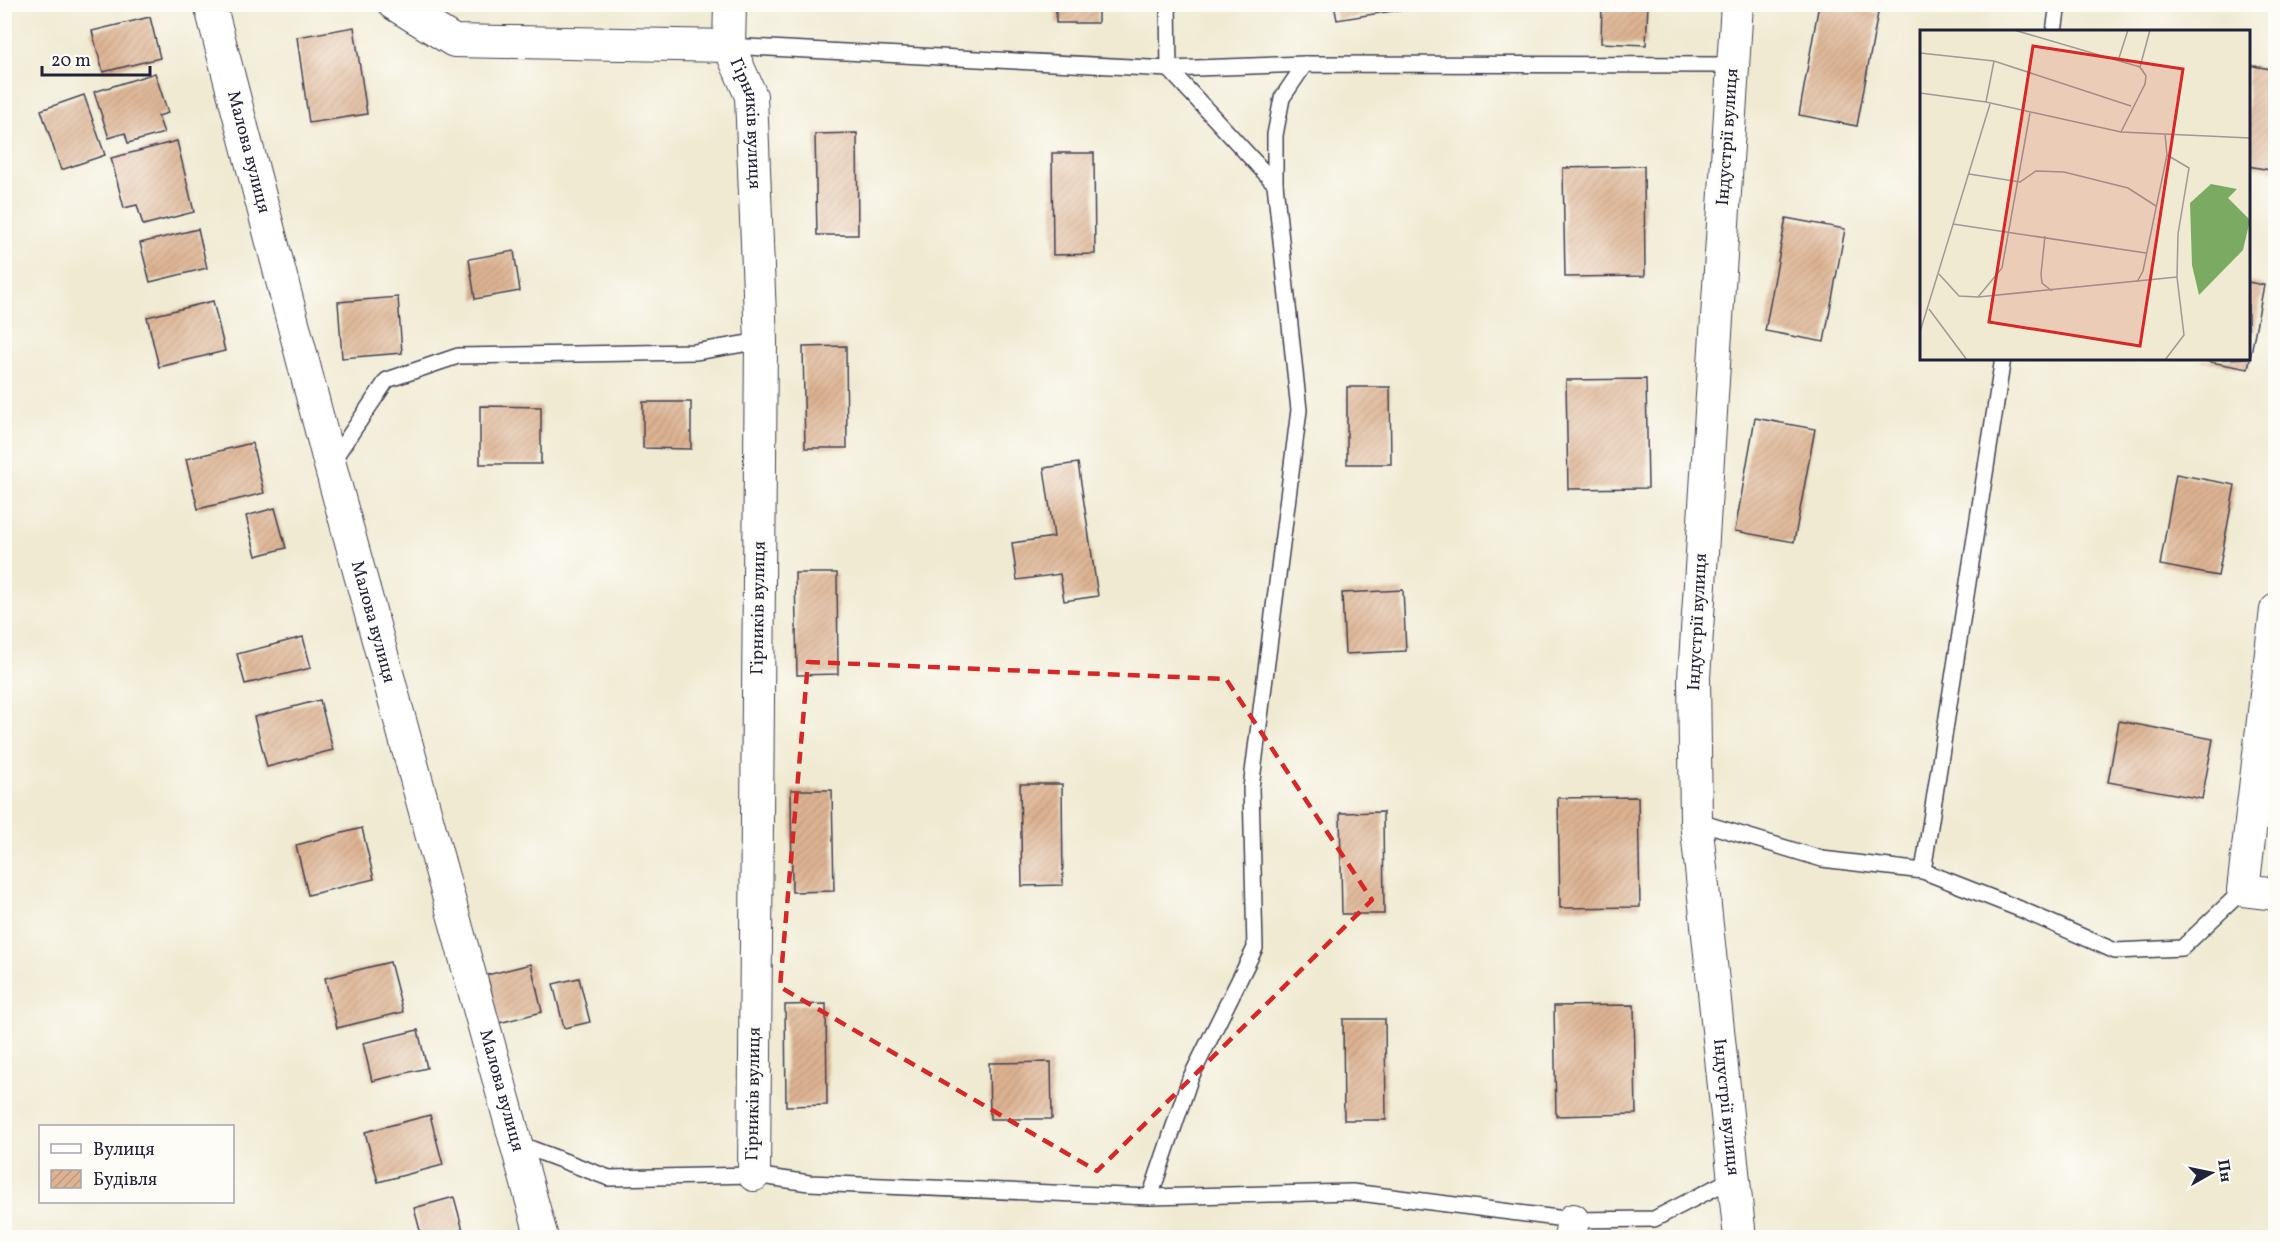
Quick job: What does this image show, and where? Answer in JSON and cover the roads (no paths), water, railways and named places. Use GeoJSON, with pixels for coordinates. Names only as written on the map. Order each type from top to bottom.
{"type":"FeatureCollection","features":[{"type":"Feature","properties":{"kind":"street","name":"Малова вулиця"},"geometry":{"type":"LineString","coordinates":[[210,4],[330,465],[542,1238]]}},
{"type":"Feature","properties":{"kind":"street","name":"Гірників вулиця"},"geometry":{"type":"LineString","coordinates":[[394,4],[454,41],[729,46]]}},
{"type":"Feature","properties":{"kind":"street","name":"Гірників вулиця"},"geometry":{"type":"LineString","coordinates":[[730,4],[729,46],[751,96],[761,341],[754,1175]]}},
{"type":"Feature","properties":{"kind":"street","name":"Індустрії вулиця"},"geometry":{"type":"LineString","coordinates":[[1737,4],[1694,678],[1696,821],[1740,1238]]}},
{"type":"Feature","properties":{"kind":"street"},"geometry":{"type":"LineString","coordinates":[[2276,609],[2269,710],[2243,890],[2276,894]]}},
{"type":"Feature","properties":{"kind":"lane"},"geometry":{"type":"LineString","coordinates":[[1168,4],[1169,69],[1275,184]]}},
{"type":"Feature","properties":{"kind":"lane"},"geometry":{"type":"LineString","coordinates":[[2054,30],[2058,4]]}},
{"type":"Feature","properties":{"kind":"lane"},"geometry":{"type":"LineString","coordinates":[[729,46],[1169,69],[1305,64],[1732,65]]}},
{"type":"Feature","properties":{"kind":"lane"},"geometry":{"type":"LineString","coordinates":[[1150,1197],[1190,1079],[1255,948],[1251,788],[1299,410],[1275,184],[1275,135],[1282,98],[1305,64]]}},
{"type":"Feature","properties":{"kind":"lane"},"geometry":{"type":"LineString","coordinates":[[330,465],[387,380],[458,356],[695,352],[761,341]]}},
{"type":"Feature","properties":{"kind":"lane"},"geometry":{"type":"LineString","coordinates":[[1923,871],[2003,360]]}},
{"type":"Feature","properties":{"kind":"lane"},"geometry":{"type":"LineString","coordinates":[[1696,821],[1822,859],[1923,871],[2020,909],[2115,951],[2182,948],[2243,890]]}},
{"type":"Feature","properties":{"kind":"lane"},"geometry":{"type":"LineString","coordinates":[[516,1143],[609,1178],[754,1175],[809,1183],[1150,1197],[1352,1192],[1572,1229],[1654,1219],[1734,1178]]}}]}
